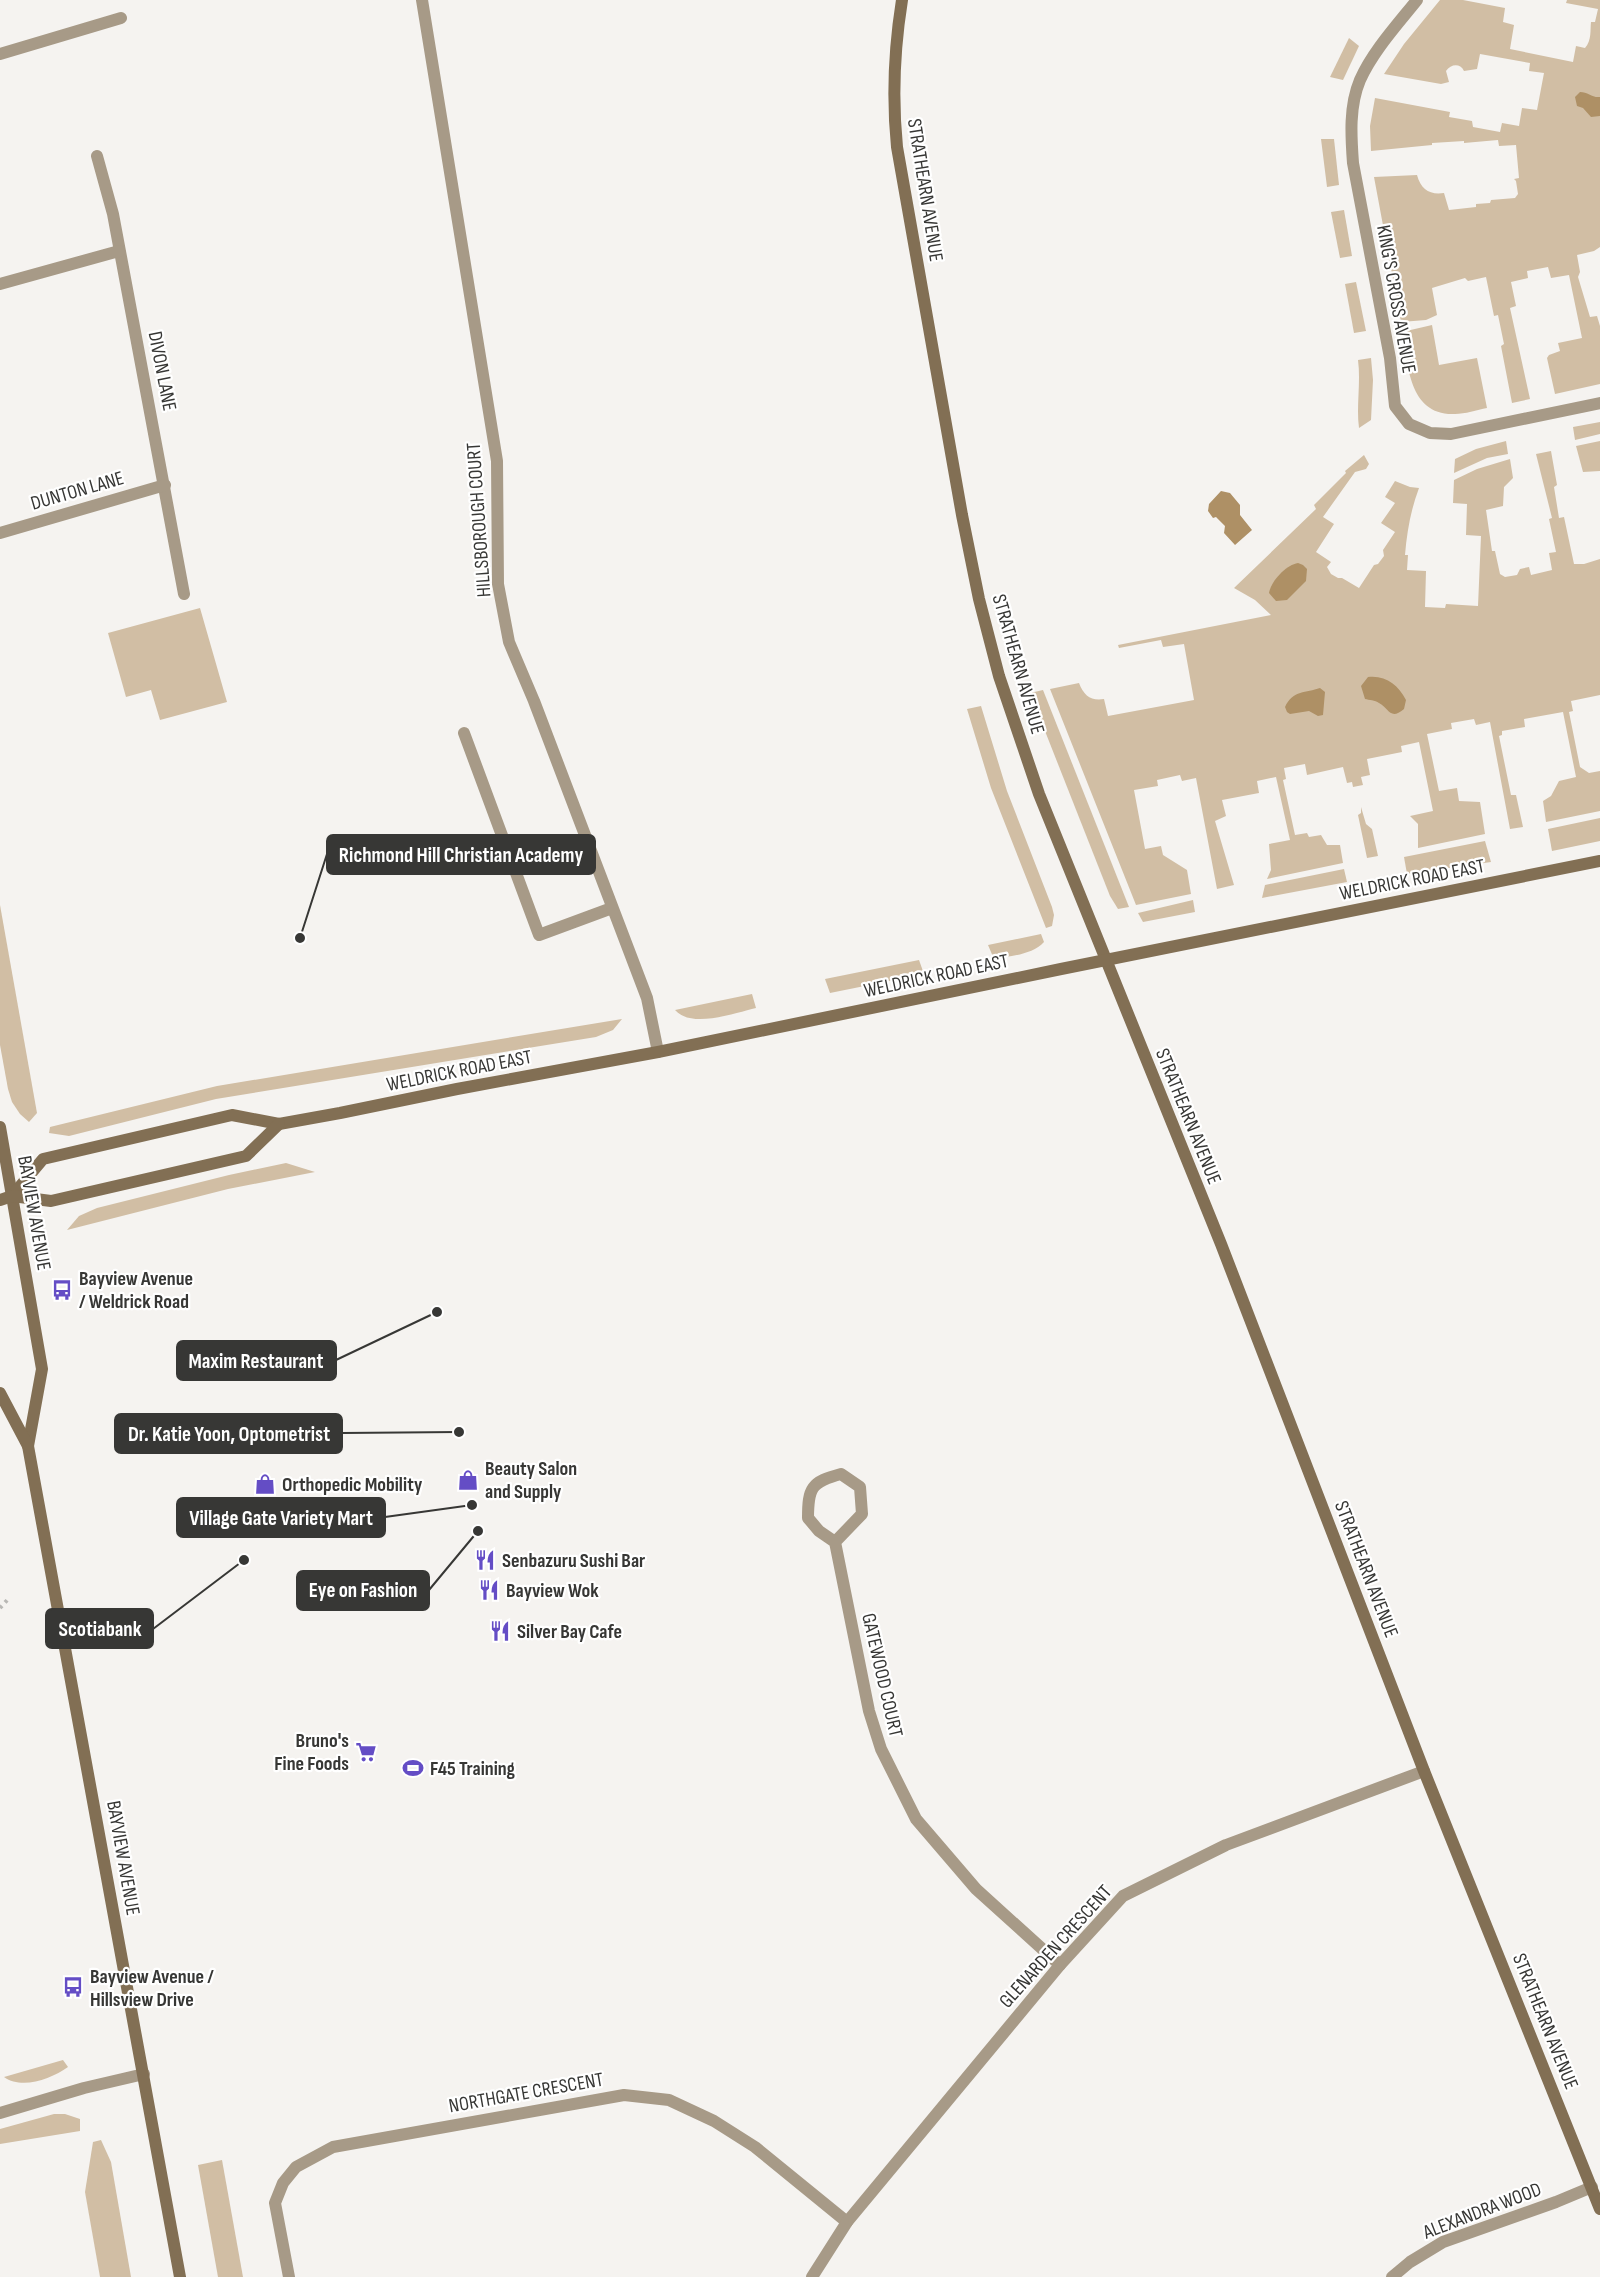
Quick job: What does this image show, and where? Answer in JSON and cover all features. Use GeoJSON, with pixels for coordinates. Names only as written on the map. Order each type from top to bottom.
{"type":"FeatureCollection","features":[{"type":"Feature","properties":{"kind":"street","name":"HILLSBOROUGH COURT"},"geometry":{"type":"LineString","coordinates":[[422,0],[497,461],[498,584],[509,642],[534,701],[647,998],[658,1052]]}},
{"type":"Feature","properties":{"kind":"street","name":"STRATHEARN AVENUE"},"geometry":{"type":"LineString","coordinates":[[902,0],[894,71],[893,109],[897,147],[962,515],[979,599],[999,676],[1039,794],[1104,960],[1221,1244],[1424,1771],[1600,2209]]}},
{"type":"Feature","properties":{"kind":"street","name":"KING'S CROSS AVENUE"},"geometry":{"type":"LineString","coordinates":[[1417,0],[1381,46],[1360,80],[1352,109],[1350,134],[1353,163],[1390,358],[1395,406],[1409,424],[1430,433],[1451,434],[1600,403]]}},
{"type":"Feature","properties":{"kind":"street"},"geometry":{"type":"LineString","coordinates":[[0,54],[121,18]]}},
{"type":"Feature","properties":{"kind":"street","name":"DIVON LANE"},"geometry":{"type":"LineString","coordinates":[[97,156],[113,214],[184,594]]}},
{"type":"Feature","properties":{"kind":"street"},"geometry":{"type":"LineString","coordinates":[[0,284],[119,251]]}},
{"type":"Feature","properties":{"kind":"street","name":"DUNTON LANE"},"geometry":{"type":"LineString","coordinates":[[0,533],[165,485]]}},
{"type":"Feature","properties":{"kind":"street"},"geometry":{"type":"LineString","coordinates":[[464,733],[539,935],[612,908]]}},
{"type":"Feature","properties":{"kind":"street","name":"WELDRICK ROAD EAST"},"geometry":{"type":"LineString","coordinates":[[6,1198],[43,1159],[232,1115],[279,1124],[658,1052],[1600,861]]}},
{"type":"Feature","properties":{"kind":"street"},"geometry":{"type":"LineString","coordinates":[[6,1198],[51,1202],[246,1156],[279,1124]]}},
{"type":"Feature","properties":{"kind":"street","name":"BAYVIEW AVENUE"},"geometry":{"type":"LineString","coordinates":[[0,1127],[6,1198],[42,1369],[28,1446]]}},
{"type":"Feature","properties":{"kind":"street","name":"BAYVIEW AVENUE"},"geometry":{"type":"LineString","coordinates":[[0,1393],[28,1446],[180,2277]]}},
{"type":"Feature","properties":{"kind":"street"},"geometry":{"type":"LineString","coordinates":[[841,1474],[860,1487],[862,1514],[835,1542],[819,1531],[808,1518],[808,1496],[820,1479],[841,1474]]}},
{"type":"Feature","properties":{"kind":"street","name":"GATEWOOD COURT"},"geometry":{"type":"LineString","coordinates":[[835,1542],[869,1711],[881,1749],[916,1819],[976,1889],[1060,1965]]}},
{"type":"Feature","properties":{"kind":"street","name":"GLENARDEN CRESCENT"},"geometry":{"type":"LineString","coordinates":[[812,2277],[847,2222],[1060,1965],[1123,1896],[1226,1845],[1424,1771]]}},
{"type":"Feature","properties":{"kind":"street"},"geometry":{"type":"LineString","coordinates":[[0,2113],[84,2088],[144,2074]]}},
{"type":"Feature","properties":{"kind":"street","name":"NORTHGATE CRESCENT"},"geometry":{"type":"LineString","coordinates":[[289,2277],[275,2203],[284,2183],[296,2167],[333,2147],[624,2095],[669,2100],[714,2121],[754,2147],[847,2222]]}},
{"type":"Feature","properties":{"kind":"street","name":"ALEXANDRA WOOD"},"geometry":{"type":"LineString","coordinates":[[1392,2277],[1410,2262],[1443,2242],[1592,2187]]}},
{"type":"Feature","properties":{"kind":"path"},"geometry":{"type":"LineString","coordinates":[[0,1608],[10,1597]]}},
{"type":"Feature","properties":{"kind":"shaded area"},"geometry":{"type":"Polygon","coordinates":[[[1440,0],[1463,0],[1505,8],[1503,22],[1514,25],[1510,49],[1573,62],[1576,46],[1585,48],[1589,42],[1591,22],[1595,22],[1598,9],[1566,3],[1567,0],[1600,0],[1600,247],[1594,251],[1577,255],[1580,272],[1578,277],[1590,317],[1597,316],[1600,326],[1600,384],[1555,394],[1547,358],[1560,351],[1558,343],[1582,338],[1569,275],[1551,278],[1548,267],[1527,271],[1528,278],[1511,282],[1516,306],[1510,308],[1530,399],[1512,403],[1501,346],[1504,344],[1498,315],[1494,316],[1486,277],[1468,281],[1465,278],[1432,288],[1437,315],[1426,320],[1401,322],[1374,177],[1417,175],[1427,190],[1444,193],[1449,210],[1476,207],[1476,204],[1490,203],[1491,200],[1515,198],[1518,194],[1514,179],[1519,178],[1516,145],[1499,146],[1498,140],[1464,143],[1464,141],[1371,151],[1370,126],[1375,98],[1450,112],[1449,117],[1472,121],[1473,127],[1500,132],[1502,123],[1519,126],[1522,108],[1537,110],[1544,73],[1529,71],[1530,63],[1480,54],[1477,69],[1464,71],[1458,66],[1453,66],[1446,71],[1449,82],[1441,84],[1384,74],[1404,44],[1440,0]]]}},
{"type":"Feature","properties":{"kind":"shaded area"},"geometry":{"type":"Polygon","coordinates":[[[1349,38],[1359,46],[1343,80],[1330,77],[1349,38]]]}},
{"type":"Feature","properties":{"kind":"shaded area"},"geometry":{"type":"Polygon","coordinates":[[[1580,92],[1600,97],[1600,116],[1591,117],[1583,108],[1577,106],[1575,97],[1580,92]]]}},
{"type":"Feature","properties":{"kind":"shaded area"},"geometry":{"type":"Polygon","coordinates":[[[1321,139],[1334,139],[1339,185],[1327,187],[1321,139]]]}},
{"type":"Feature","properties":{"kind":"shaded area"},"geometry":{"type":"Polygon","coordinates":[[[1344,210],[1352,256],[1340,258],[1331,212],[1344,210]]]}},
{"type":"Feature","properties":{"kind":"shaded area"},"geometry":{"type":"Polygon","coordinates":[[[1356,282],[1366,331],[1354,333],[1345,284],[1356,282]]]}},
{"type":"Feature","properties":{"kind":"shaded area"},"geometry":{"type":"Polygon","coordinates":[[[1432,325],[1439,365],[1477,358],[1487,408],[1459,414],[1440,412],[1428,407],[1420,398],[1409,373],[1402,332],[1432,325]]]}},
{"type":"Feature","properties":{"kind":"shaded area"},"geometry":{"type":"Polygon","coordinates":[[[1371,358],[1373,380],[1371,420],[1359,428],[1358,360],[1371,358]]]}},
{"type":"Feature","properties":{"kind":"shaded area"},"geometry":{"type":"Polygon","coordinates":[[[1600,422],[1600,434],[1575,440],[1573,427],[1600,422]]]}},
{"type":"Feature","properties":{"kind":"shaded area"},"geometry":{"type":"Polygon","coordinates":[[[1506,441],[1508,454],[1487,458],[1454,473],[1455,459],[1476,449],[1506,441]]]}},
{"type":"Feature","properties":{"kind":"shaded area"},"geometry":{"type":"Polygon","coordinates":[[[1600,441],[1600,471],[1583,472],[1576,446],[1600,441]]]}},
{"type":"Feature","properties":{"kind":"shaded area"},"geometry":{"type":"Polygon","coordinates":[[[1551,451],[1557,485],[1554,487],[1559,518],[1564,517],[1574,564],[1584,564],[1600,559],[1600,695],[1571,701],[1573,711],[1569,712],[1580,767],[1589,773],[1600,771],[1600,811],[1546,822],[1543,801],[1551,796],[1559,781],[1576,777],[1563,712],[1524,719],[1525,727],[1502,731],[1502,735],[1499,736],[1511,795],[1516,795],[1523,827],[1510,829],[1490,722],[1476,725],[1474,719],[1451,723],[1452,729],[1427,734],[1439,791],[1457,788],[1459,801],[1480,802],[1485,834],[1418,848],[1418,824],[1410,816],[1433,811],[1419,742],[1401,746],[1402,752],[1367,759],[1370,775],[1361,777],[1363,785],[1353,787],[1352,782],[1347,783],[1343,767],[1307,775],[1305,764],[1284,768],[1286,779],[1283,780],[1295,835],[1307,833],[1309,837],[1321,835],[1327,845],[1340,845],[1343,863],[1267,879],[1271,870],[1269,844],[1290,840],[1276,777],[1257,781],[1259,793],[1222,800],[1226,816],[1215,821],[1234,885],[1217,889],[1196,778],[1182,781],[1180,775],[1157,780],[1158,786],[1134,790],[1145,849],[1161,846],[1163,855],[1187,870],[1191,894],[1136,905],[1050,689],[1079,683],[1088,697],[1104,699],[1108,716],[1194,700],[1184,644],[1163,647],[1161,640],[1119,648],[1118,645],[1271,615],[1255,600],[1234,588],[1316,509],[1314,505],[1346,473],[1345,471],[1364,455],[1369,464],[1366,469],[1355,472],[1323,517],[1334,524],[1316,552],[1331,562],[1327,567],[1331,574],[1359,588],[1374,565],[1378,564],[1384,556],[1383,550],[1395,532],[1381,523],[1395,503],[1385,497],[1395,481],[1419,488],[1410,520],[1405,555],[1408,555],[1407,570],[1426,571],[1425,607],[1445,608],[1446,604],[1478,606],[1481,536],[1466,535],[1467,504],[1453,503],[1454,480],[1477,469],[1510,459],[1513,478],[1504,487],[1503,506],[1486,510],[1492,551],[1495,551],[1500,574],[1505,577],[1517,575],[1520,569],[1529,567],[1531,575],[1552,570],[1549,553],[1556,552],[1549,519],[1552,518],[1536,454],[1551,451]]]}},
{"type":"Feature","properties":{"kind":"shaded area"},"geometry":{"type":"Polygon","coordinates":[[[1221,491],[1230,493],[1240,505],[1240,515],[1252,530],[1235,545],[1224,533],[1225,526],[1216,517],[1213,518],[1208,511],[1209,504],[1221,491]]]}},
{"type":"Feature","properties":{"kind":"shaded area"},"geometry":{"type":"Polygon","coordinates":[[[1298,563],[1307,569],[1306,581],[1287,600],[1276,601],[1269,593],[1270,588],[1284,570],[1298,563]]]}},
{"type":"Feature","properties":{"kind":"shaded area"},"geometry":{"type":"Polygon","coordinates":[[[200,608],[227,702],[160,720],[151,690],[126,697],[108,633],[200,608]]]}},
{"type":"Feature","properties":{"kind":"shaded area"},"geometry":{"type":"Polygon","coordinates":[[[1368,677],[1386,679],[1391,682],[1406,700],[1404,709],[1393,714],[1377,702],[1365,699],[1361,686],[1368,677]]]}},
{"type":"Feature","properties":{"kind":"shaded area"},"geometry":{"type":"Polygon","coordinates":[[[1320,688],[1325,692],[1323,715],[1318,716],[1309,711],[1290,714],[1287,712],[1285,707],[1296,695],[1320,688]]]}},
{"type":"Feature","properties":{"kind":"shaded area"},"geometry":{"type":"Polygon","coordinates":[[[1043,690],[1129,907],[1118,909],[1110,896],[1030,693],[1043,690]]]}},
{"type":"Feature","properties":{"kind":"shaded area"},"geometry":{"type":"Polygon","coordinates":[[[981,706],[1007,791],[1052,907],[1054,915],[1052,926],[1046,928],[991,788],[967,709],[981,706]]]}},
{"type":"Feature","properties":{"kind":"shaded area"},"geometry":{"type":"Polygon","coordinates":[[[1361,807],[1366,824],[1372,829],[1378,856],[1367,858],[1358,815],[1361,813],[1361,807]]]}},
{"type":"Feature","properties":{"kind":"shaded area"},"geometry":{"type":"Polygon","coordinates":[[[1600,818],[1600,841],[1552,851],[1548,829],[1600,818]]]}},
{"type":"Feature","properties":{"kind":"shaded area"},"geometry":{"type":"Polygon","coordinates":[[[1485,841],[1491,862],[1407,874],[1404,857],[1485,841]]]}},
{"type":"Feature","properties":{"kind":"shaded area"},"geometry":{"type":"Polygon","coordinates":[[[1344,869],[1347,882],[1262,898],[1265,885],[1344,869]]]}},
{"type":"Feature","properties":{"kind":"shaded area"},"geometry":{"type":"Polygon","coordinates":[[[1193,900],[1195,912],[1143,922],[1138,913],[1193,900]]]}},
{"type":"Feature","properties":{"kind":"shaded area"},"geometry":{"type":"Polygon","coordinates":[[[0,905],[37,1113],[29,1122],[12,1102],[0,1045],[0,905]]]}},
{"type":"Feature","properties":{"kind":"shaded area"},"geometry":{"type":"Polygon","coordinates":[[[1041,934],[1044,942],[1033,950],[1014,956],[994,959],[988,945],[1041,934]]]}},
{"type":"Feature","properties":{"kind":"shaded area"},"geometry":{"type":"Polygon","coordinates":[[[919,960],[924,974],[830,993],[825,979],[919,960]]]}},
{"type":"Feature","properties":{"kind":"shaded area"},"geometry":{"type":"Polygon","coordinates":[[[752,994],[756,1008],[725,1016],[691,1018],[682,1016],[675,1010],[752,994]]]}},
{"type":"Feature","properties":{"kind":"shaded area"},"geometry":{"type":"Polygon","coordinates":[[[622,1019],[613,1030],[596,1037],[216,1099],[69,1136],[49,1133],[50,1127],[217,1086],[622,1019]]]}},
{"type":"Feature","properties":{"kind":"shaded area"},"geometry":{"type":"Polygon","coordinates":[[[286,1163],[315,1172],[228,1189],[67,1230],[79,1216],[97,1208],[286,1163]]]}},
{"type":"Feature","properties":{"kind":"shaded area"},"geometry":{"type":"Polygon","coordinates":[[[63,2060],[68,2067],[45,2079],[19,2083],[4,2077],[63,2060]]]}},
{"type":"Feature","properties":{"kind":"shaded area"},"geometry":{"type":"Polygon","coordinates":[[[54,2114],[65,2114],[80,2119],[80,2131],[0,2144],[0,2129],[54,2114]]]}},
{"type":"Feature","properties":{"kind":"shaded area"},"geometry":{"type":"Polygon","coordinates":[[[101,2140],[111,2162],[131,2277],[100,2277],[85,2192],[93,2142],[101,2140]]]}},
{"type":"Feature","properties":{"kind":"shaded area"},"geometry":{"type":"Polygon","coordinates":[[[222,2160],[243,2277],[218,2277],[198,2165],[222,2160]]]}},
{"type":"Feature","properties":{"kind":"place","name":"Richmond Hill Christian Academy"},"geometry":{"type":"Point","coordinates":[300,938]}},
{"type":"Feature","properties":{"kind":"place","name":"Bayview Avenue / Weldrick Road"},"geometry":{"type":"Point","coordinates":[62,1290]}},
{"type":"Feature","properties":{"kind":"place","name":"Maxim Restaurant"},"geometry":{"type":"Point","coordinates":[437,1312]}},
{"type":"Feature","properties":{"kind":"place","name":"Dr. Katie Yoon, Optometrist"},"geometry":{"type":"Point","coordinates":[459,1432]}},
{"type":"Feature","properties":{"kind":"place","name":"Beauty Salon and Supply"},"geometry":{"type":"Point","coordinates":[468,1480]}},
{"type":"Feature","properties":{"kind":"place","name":"Orthopedic Mobility"},"geometry":{"type":"Point","coordinates":[265,1484]}},
{"type":"Feature","properties":{"kind":"place","name":"Village Gate Variety Mart"},"geometry":{"type":"Point","coordinates":[472,1505]}},
{"type":"Feature","properties":{"kind":"place","name":"Eye on Fashion"},"geometry":{"type":"Point","coordinates":[478,1531]}},
{"type":"Feature","properties":{"kind":"place","name":"Scotiabank"},"geometry":{"type":"Point","coordinates":[244,1560]}},
{"type":"Feature","properties":{"kind":"place","name":"Senbazuru Sushi Bar"},"geometry":{"type":"Point","coordinates":[485,1560]}},
{"type":"Feature","properties":{"kind":"place","name":"Bayview Wok"},"geometry":{"type":"Point","coordinates":[489,1590]}},
{"type":"Feature","properties":{"kind":"place","name":"Silver Bay Cafe"},"geometry":{"type":"Point","coordinates":[500,1631]}},
{"type":"Feature","properties":{"kind":"place","name":"Bruno's Fine Foods"},"geometry":{"type":"Point","coordinates":[366,1752]}},
{"type":"Feature","properties":{"kind":"place","name":"F45 Training"},"geometry":{"type":"Point","coordinates":[413,1768]}},
{"type":"Feature","properties":{"kind":"place","name":"Bayview Avenue / Hillsview Drive"},"geometry":{"type":"Point","coordinates":[73,1987]}}]}
